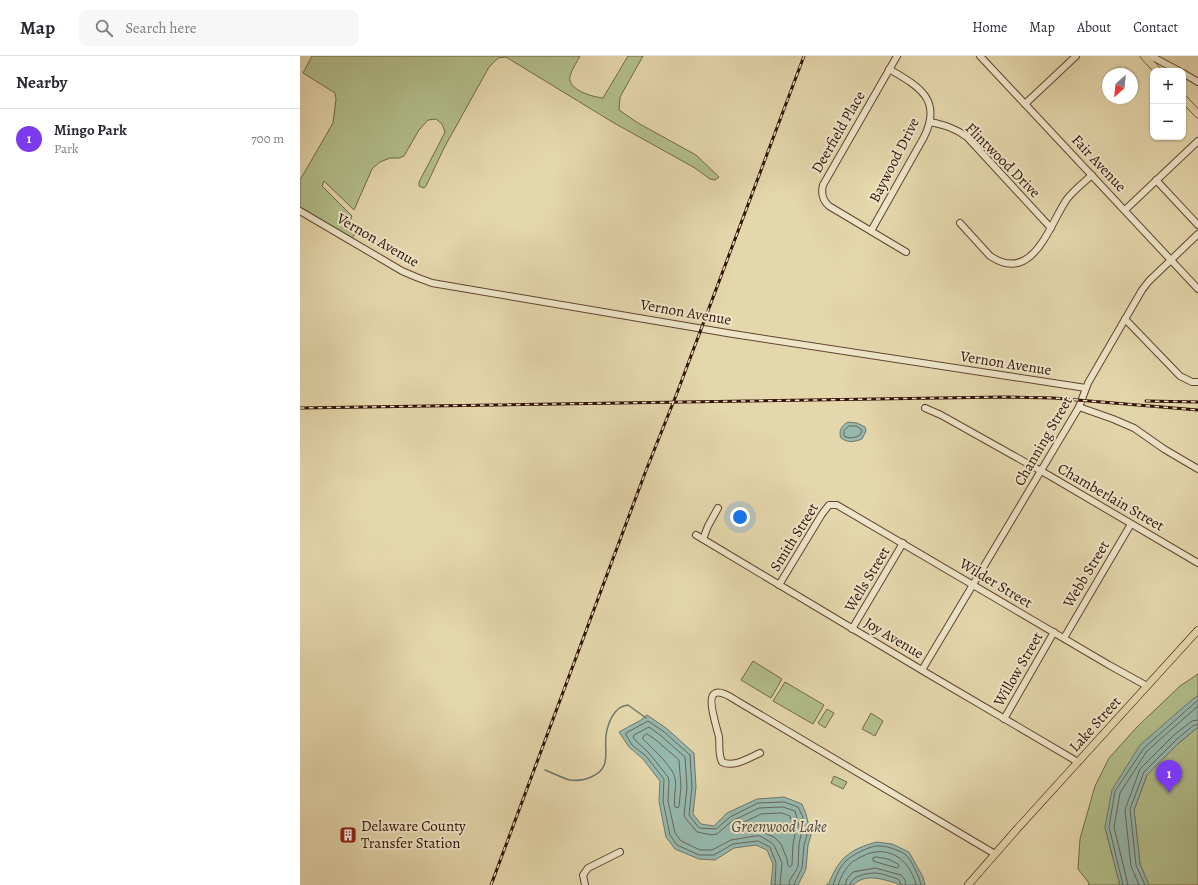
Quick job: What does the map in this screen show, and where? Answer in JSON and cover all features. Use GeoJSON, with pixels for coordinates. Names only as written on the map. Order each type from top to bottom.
{"type":"FeatureCollection","features":[{"type":"Feature","properties":{"kind":"main road"},"geometry":{"type":"LineString","coordinates":[[1144,56],[1155,68]]}},
{"type":"Feature","properties":{"kind":"main road"},"geometry":{"type":"LineString","coordinates":[[1186,101],[1198,114]]}},
{"type":"Feature","properties":{"kind":"main road","name":"Lake Street"},"geometry":{"type":"LineString","coordinates":[[968,885],[1198,630]]}},
{"type":"Feature","properties":{"kind":"street","name":"Deerfield Place"},"geometry":{"type":"LineString","coordinates":[[897,56],[827,178],[822,189],[822,197],[827,204],[906,252]]}},
{"type":"Feature","properties":{"kind":"street","name":"Fair Avenue"},"geometry":{"type":"LineString","coordinates":[[980,56],[1198,288]]}},
{"type":"Feature","properties":{"kind":"street"},"geometry":{"type":"LineString","coordinates":[[1025,104],[1076,56]]}},
{"type":"Feature","properties":{"kind":"street"},"geometry":{"type":"LineString","coordinates":[[1151,56],[1173,68]]}},
{"type":"Feature","properties":{"kind":"street","name":"Baywood Drive"},"geometry":{"type":"LineString","coordinates":[[871,231],[924,137],[931,115],[929,104],[922,91],[889,70]]}},
{"type":"Feature","properties":{"kind":"street"},"geometry":{"type":"LineString","coordinates":[[1186,75],[1198,82]]}},
{"type":"Feature","properties":{"kind":"street","name":"Flintwood Drive"},"geometry":{"type":"LineString","coordinates":[[930,122],[945,125],[967,137],[1051,228]]}},
{"type":"Feature","properties":{"kind":"street"},"geometry":{"type":"LineString","coordinates":[[1125,210],[1198,141]]}},
{"type":"Feature","properties":{"kind":"street"},"geometry":{"type":"LineString","coordinates":[[960,223],[990,256],[1000,261],[1010,263],[1023,261],[1034,254],[1068,199],[1092,175]]}},
{"type":"Feature","properties":{"kind":"street"},"geometry":{"type":"LineString","coordinates":[[1156,180],[1198,225]]}},
{"type":"Feature","properties":{"kind":"street","name":"Vernon Avenue"},"geometry":{"type":"LineString","coordinates":[[300,211],[402,271],[432,283],[670,322],[733,334],[1086,388]]}},
{"type":"Feature","properties":{"kind":"street","name":"Channing Street"},"geometry":{"type":"LineString","coordinates":[[922,670],[1079,407],[1086,388],[1144,287],[1198,234]]}},
{"type":"Feature","properties":{"kind":"street"},"geometry":{"type":"LineString","coordinates":[[1125,319],[1180,376],[1192,382],[1198,382]]}},
{"type":"Feature","properties":{"kind":"street"},"geometry":{"type":"LineString","coordinates":[[1079,407],[1134,428],[1164,449],[1198,469]]}},
{"type":"Feature","properties":{"kind":"street","name":"Chamberlain Street"},"geometry":{"type":"LineString","coordinates":[[925,408],[941,415],[1041,471],[1198,563]]}},
{"type":"Feature","properties":{"kind":"street","name":"Wilder Street"},"geometry":{"type":"LineString","coordinates":[[832,504],[837,504],[1147,686]]}},
{"type":"Feature","properties":{"kind":"street","name":"Smith Street"},"geometry":{"type":"LineString","coordinates":[[779,585],[827,506],[832,504]]}},
{"type":"Feature","properties":{"kind":"street"},"geometry":{"type":"LineString","coordinates":[[703,539],[718,508]]}},
{"type":"Feature","properties":{"kind":"street","name":"Webb Street"},"geometry":{"type":"LineString","coordinates":[[1064,638],[1132,524]]}},
{"type":"Feature","properties":{"kind":"street","name":"Joy Avenue"},"geometry":{"type":"LineString","coordinates":[[696,535],[1078,762]]}},
{"type":"Feature","properties":{"kind":"street","name":"Wells Street"},"geometry":{"type":"LineString","coordinates":[[852,628],[903,544]]}},
{"type":"Feature","properties":{"kind":"street","name":"Willow Street"},"geometry":{"type":"LineString","coordinates":[[1004,719],[1054,632]]}},
{"type":"Feature","properties":{"kind":"street"},"geometry":{"type":"LineString","coordinates":[[760,753],[730,764],[722,762],[712,695],[719,692],[737,701],[995,854]]}},
{"type":"Feature","properties":{"kind":"street"},"geometry":{"type":"LineString","coordinates":[[585,885],[583,875],[588,868],[620,852]]}},
{"type":"Feature","properties":{"kind":"green space"},"geometry":{"type":"Polygon","coordinates":[[[312,56],[580,56],[570,76],[572,85],[582,92],[603,98],[628,56],[643,56],[620,97],[619,110],[638,123],[696,155],[719,177],[715,180],[710,179],[695,168],[614,123],[506,57],[498,58],[489,67],[444,148],[424,188],[419,186],[419,182],[445,132],[442,124],[436,119],[428,120],[419,130],[404,156],[399,158],[390,158],[380,162],[372,169],[354,210],[324,181],[322,186],[352,216],[348,227],[355,234],[352,238],[300,209],[300,180],[333,123],[336,99],[335,93],[303,73],[312,56]]]}},
{"type":"Feature","properties":{"kind":"green space"},"geometry":{"type":"Polygon","coordinates":[[[753,661],[782,679],[771,698],[741,680],[753,661]]]}},
{"type":"Feature","properties":{"kind":"green space"},"geometry":{"type":"Polygon","coordinates":[[[1198,674],[1198,696],[1193,699],[1105,827],[1120,885],[1088,885],[1089,883],[1078,869],[1080,839],[1095,786],[1109,758],[1137,727],[1180,686],[1198,674]]]}},
{"type":"Feature","properties":{"kind":"green space"},"geometry":{"type":"Polygon","coordinates":[[[785,682],[824,705],[813,724],[773,701],[785,682]]]}},
{"type":"Feature","properties":{"kind":"green space"},"geometry":{"type":"Polygon","coordinates":[[[827,709],[834,713],[825,728],[818,723],[827,709]]]}},
{"type":"Feature","properties":{"kind":"green space"},"geometry":{"type":"Polygon","coordinates":[[[871,713],[883,721],[875,736],[862,729],[871,713]]]}},
{"type":"Feature","properties":{"kind":"green space"},"geometry":{"type":"Polygon","coordinates":[[[1198,727],[1198,885],[1149,885],[1140,864],[1134,810],[1147,775],[1180,742],[1198,727]]]}},
{"type":"Feature","properties":{"kind":"green space"},"geometry":{"type":"Polygon","coordinates":[[[834,776],[847,782],[843,789],[831,783],[834,776]]]}},
{"type":"Feature","properties":{"kind":"water"},"geometry":{"type":"Polygon","coordinates":[[[848,422],[857,423],[865,427],[866,431],[862,439],[851,442],[841,438],[841,428],[848,422]]]}},
{"type":"Feature","properties":{"kind":"water"},"geometry":{"type":"Polygon","coordinates":[[[1198,696],[1198,727],[1180,742],[1147,775],[1134,810],[1140,864],[1149,885],[1120,885],[1105,827],[1112,790],[1140,745],[1198,696]]]}},
{"type":"Feature","properties":{"kind":"water","name":"Greenwood Lake"},"geometry":{"type":"Polygon","coordinates":[[[647,715],[666,728],[694,753],[696,787],[693,814],[701,824],[714,826],[727,813],[757,799],[784,797],[802,804],[811,835],[808,845],[806,869],[798,885],[771,885],[773,864],[767,850],[756,845],[734,848],[715,860],[699,859],[675,849],[666,837],[659,801],[660,781],[643,759],[629,747],[619,732],[647,715]]]}},
{"type":"Feature","properties":{"kind":"water","name":"Greenwood Lake"},"geometry":{"type":"Polygon","coordinates":[[[877,842],[892,844],[909,852],[923,877],[925,885],[898,885],[885,880],[868,878],[858,881],[853,885],[826,885],[829,883],[841,861],[853,851],[877,842]]]}},
{"type":"Feature","properties":{"kind":"waterway"},"geometry":{"type":"LineString","coordinates":[[545,770],[570,780],[581,780],[591,777],[602,769],[606,759],[606,735],[610,720],[615,712],[619,708],[628,705],[646,718]]}},
{"type":"Feature","properties":{"kind":"railway"},"geometry":{"type":"LineString","coordinates":[[491,885],[645,473],[677,393],[804,56]]}},
{"type":"Feature","properties":{"kind":"railway"},"geometry":{"type":"LineString","coordinates":[[300,408],[1005,397],[1053,398],[1198,410]]}},
{"type":"Feature","properties":{"kind":"railway"},"geometry":{"type":"LineString","coordinates":[[1146,401],[1198,402]]}},
{"type":"Feature","properties":{"kind":"place","name":"Mingo Park"},"geometry":{"type":"Point","coordinates":[1169,793]}},
{"type":"Feature","properties":{"kind":"place","name":"Delaware County Transfer Station"},"geometry":{"type":"Point","coordinates":[348,835]}}]}
